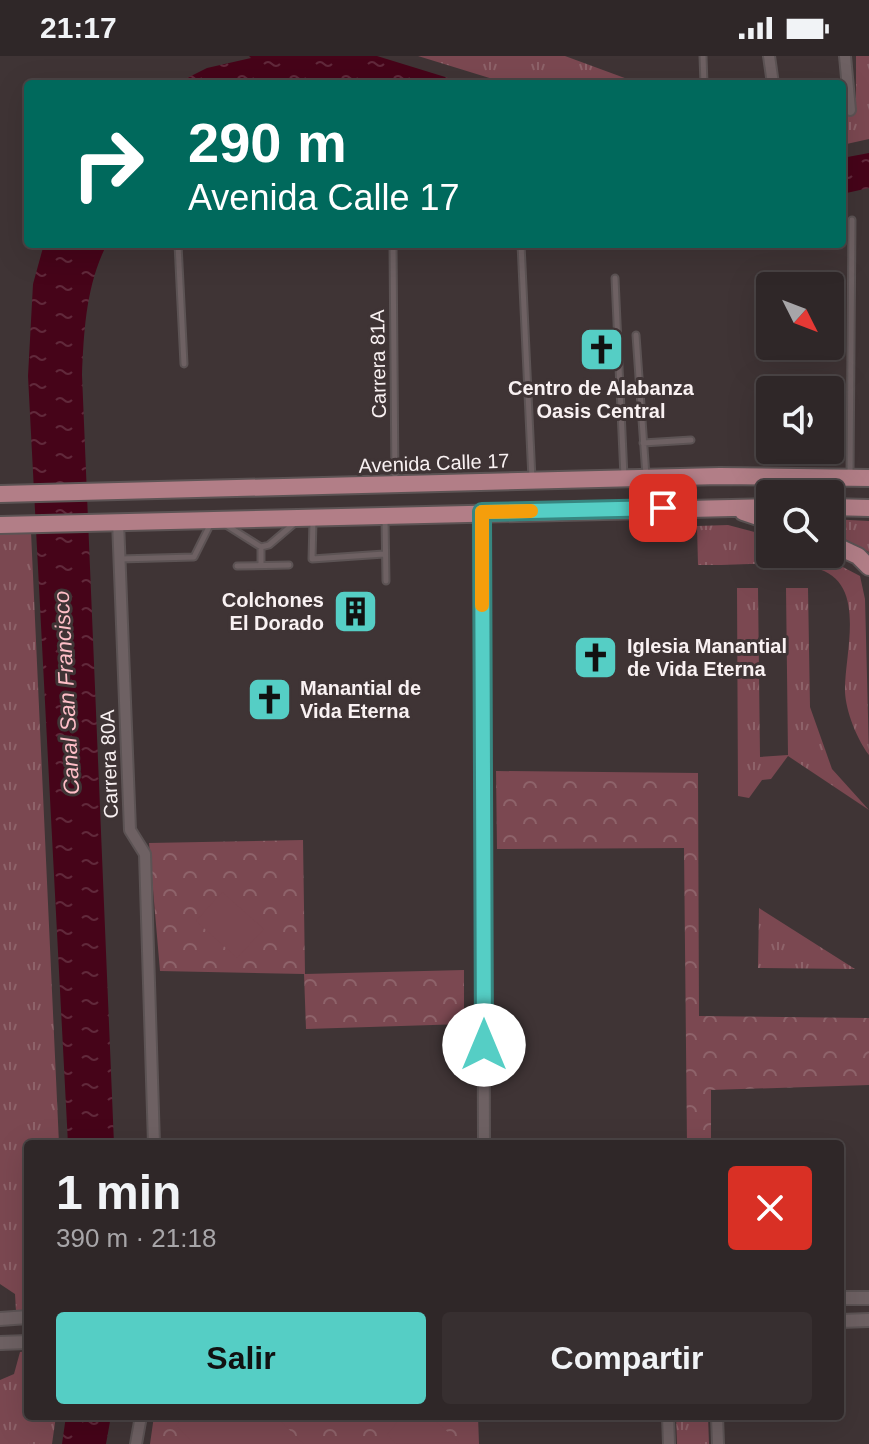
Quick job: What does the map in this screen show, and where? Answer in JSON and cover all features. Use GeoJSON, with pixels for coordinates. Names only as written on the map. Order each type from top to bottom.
{"type":"FeatureCollection","features":[{"type":"Feature","properties":{"kind":"main road","name":"Avenida Calle 17"},"geometry":{"type":"LineString","coordinates":[[0,494],[646,477],[869,478]]}},
{"type":"Feature","properties":{"kind":"main road"},"geometry":{"type":"LineString","coordinates":[[726,506],[756,516]]}},
{"type":"Feature","properties":{"kind":"main road"},"geometry":{"type":"LineString","coordinates":[[0,525],[756,507]]}},
{"type":"Feature","properties":{"kind":"main road"},"geometry":{"type":"LineString","coordinates":[[844,507],[869,508]]}},
{"type":"Feature","properties":{"kind":"main road"},"geometry":{"type":"LineString","coordinates":[[844,550],[858,556],[869,567]]}},
{"type":"Feature","properties":{"kind":"street"},"geometry":{"type":"LineString","coordinates":[[769,56],[772,80]]}},
{"type":"Feature","properties":{"kind":"street"},"geometry":{"type":"LineString","coordinates":[[845,56],[846,80]]}},
{"type":"Feature","properties":{"kind":"street"},"geometry":{"type":"LineString","coordinates":[[846,97],[850,110]]}},
{"type":"Feature","properties":{"kind":"street"},"geometry":{"type":"LineString","coordinates":[[482,512],[484,1140]]}},
{"type":"Feature","properties":{"kind":"street","name":"Carrera 80A"},"geometry":{"type":"LineString","coordinates":[[111,521],[119,559],[130,830],[145,854],[154,1140]]}},
{"type":"Feature","properties":{"kind":"street"},"geometry":{"type":"LineString","coordinates":[[844,1298],[869,1298]]}},
{"type":"Feature","properties":{"kind":"street"},"geometry":{"type":"LineString","coordinates":[[0,1319],[24,1317]]}},
{"type":"Feature","properties":{"kind":"street"},"geometry":{"type":"LineString","coordinates":[[844,1321],[869,1320]]}},
{"type":"Feature","properties":{"kind":"street"},"geometry":{"type":"LineString","coordinates":[[0,1343],[24,1342]]}},
{"type":"Feature","properties":{"kind":"street"},"geometry":{"type":"LineString","coordinates":[[136,1444],[140,1420]]}},
{"type":"Feature","properties":{"kind":"street"},"geometry":{"type":"LineString","coordinates":[[668,1420],[669,1444]]}},
{"type":"Feature","properties":{"kind":"street"},"geometry":{"type":"LineString","coordinates":[[717,1420],[718,1444]]}},
{"type":"Feature","properties":{"kind":"lane"},"geometry":{"type":"LineString","coordinates":[[703,56],[704,80]]}},
{"type":"Feature","properties":{"kind":"lane"},"geometry":{"type":"LineString","coordinates":[[850,477],[852,220]]}},
{"type":"Feature","properties":{"kind":"lane"},"geometry":{"type":"LineString","coordinates":[[178,248],[184,364]]}},
{"type":"Feature","properties":{"kind":"lane","name":"Carrera 81A"},"geometry":{"type":"LineString","coordinates":[[393,248],[395,485]]}},
{"type":"Feature","properties":{"kind":"lane"},"geometry":{"type":"LineString","coordinates":[[521,248],[532,481]]}},
{"type":"Feature","properties":{"kind":"lane"},"geometry":{"type":"LineString","coordinates":[[615,278],[624,478]]}},
{"type":"Feature","properties":{"kind":"lane"},"geometry":{"type":"LineString","coordinates":[[636,335],[646,477]]}},
{"type":"Feature","properties":{"kind":"lane"},"geometry":{"type":"LineString","coordinates":[[643,443],[691,440]]}},
{"type":"Feature","properties":{"kind":"lane"},"geometry":{"type":"LineString","coordinates":[[385,514],[386,581]]}},
{"type":"Feature","properties":{"kind":"lane"},"geometry":{"type":"LineString","coordinates":[[307,516],[312,559],[384,554]]}},
{"type":"Feature","properties":{"kind":"lane"},"geometry":{"type":"LineString","coordinates":[[119,559],[194,557],[217,519],[261,547],[269,545],[307,516]]}},
{"type":"Feature","properties":{"kind":"lane"},"geometry":{"type":"LineString","coordinates":[[261,547],[261,565]]}},
{"type":"Feature","properties":{"kind":"lane"},"geometry":{"type":"LineString","coordinates":[[237,566],[289,565]]}},
{"type":"Feature","properties":{"kind":"green space"},"geometry":{"type":"Polygon","coordinates":[[[418,56],[565,56],[630,80],[496,80],[418,56]]]}},
{"type":"Feature","properties":{"kind":"green space"},"geometry":{"type":"Polygon","coordinates":[[[856,56],[869,56],[869,139],[846,144],[846,109],[856,108],[856,56]]]}},
{"type":"Feature","properties":{"kind":"green space"},"geometry":{"type":"Polygon","coordinates":[[[844,520],[869,521],[869,552],[844,539],[844,520]]]}},
{"type":"Feature","properties":{"kind":"green space"},"geometry":{"type":"Polygon","coordinates":[[[728,525],[756,532],[756,564],[698,565],[697,526],[728,525]]]}},
{"type":"Feature","properties":{"kind":"green space"},"geometry":{"type":"Polygon","coordinates":[[[31,532],[59,1140],[24,1140],[24,1311],[16,1311],[15,1294],[0,1284],[0,534],[31,532]]]}},
{"type":"Feature","properties":{"kind":"green space"},"geometry":{"type":"Polygon","coordinates":[[[815,568],[844,568],[860,576],[865,599],[869,755],[847,708],[845,692],[850,620],[842,587],[832,575],[815,568]]]}},
{"type":"Feature","properties":{"kind":"green space"},"geometry":{"type":"Polygon","coordinates":[[[737,588],[758,588],[760,757],[788,755],[786,588],[808,588],[810,707],[832,769],[869,810],[788,756],[771,779],[762,780],[749,798],[738,796],[737,588]]]}},
{"type":"Feature","properties":{"kind":"green space"},"geometry":{"type":"Polygon","coordinates":[[[496,771],[698,773],[699,1016],[869,1018],[869,1085],[711,1090],[711,1140],[687,1140],[684,848],[497,849],[496,771]]]}},
{"type":"Feature","properties":{"kind":"green space"},"geometry":{"type":"Polygon","coordinates":[[[303,840],[305,974],[464,970],[464,1024],[306,1029],[304,974],[160,971],[149,843],[303,840]]]}},
{"type":"Feature","properties":{"kind":"green space"},"geometry":{"type":"Polygon","coordinates":[[[222,892],[264,929],[237,958],[196,921],[222,892]]]}},
{"type":"Feature","properties":{"kind":"green space"},"geometry":{"type":"Polygon","coordinates":[[[759,908],[855,969],[758,968],[759,908]]]}},
{"type":"Feature","properties":{"kind":"green space"},"geometry":{"type":"Polygon","coordinates":[[[20,1352],[24,1352],[24,1420],[55,1420],[52,1444],[0,1444],[0,1380],[14,1374],[20,1352]]]}},
{"type":"Feature","properties":{"kind":"green space"},"geometry":{"type":"Polygon","coordinates":[[[153,1420],[478,1420],[479,1444],[150,1444],[153,1420]]]}},
{"type":"Feature","properties":{"kind":"green space"},"geometry":{"type":"Polygon","coordinates":[[[181,1420],[279,1420],[304,1444],[195,1444],[176,1426],[181,1420]]]}},
{"type":"Feature","properties":{"kind":"green space"},"geometry":{"type":"Polygon","coordinates":[[[399,1420],[434,1420],[459,1442],[397,1444],[387,1435],[399,1420]]]}},
{"type":"Feature","properties":{"kind":"green space"},"geometry":{"type":"Polygon","coordinates":[[[676,1420],[708,1420],[709,1444],[677,1444],[676,1420]]]}},
{"type":"Feature","properties":{"kind":"water"},"geometry":{"type":"Polygon","coordinates":[[[249,56],[377,56],[455,80],[183,80],[207,68],[251,58],[249,56]]]}},
{"type":"Feature","properties":{"kind":"water"},"geometry":{"type":"Polygon","coordinates":[[[869,153],[869,188],[846,193],[846,157],[869,153]]]}},
{"type":"Feature","properties":{"kind":"water","name":"Canal San Francisco"},"geometry":{"type":"Polygon","coordinates":[[[43,248],[105,248],[90,292],[82,375],[114,1140],[68,1140],[28,376],[33,284],[43,248]]]}},
{"type":"Feature","properties":{"kind":"water"},"geometry":{"type":"Polygon","coordinates":[[[65,1420],[110,1420],[106,1444],[62,1444],[65,1420]]]}},
{"type":"Feature","properties":{"kind":"slow traffic"},"geometry":{"type":"LineString","coordinates":[[482,605],[482,512],[531,511]]}},
{"type":"Feature","properties":{"kind":"place","name":"Centro de Alabanza Oasis Central"},"geometry":{"type":"Point","coordinates":[601,349]}},
{"type":"Feature","properties":{"kind":"place","name":"Colchones El Dorado"},"geometry":{"type":"Point","coordinates":[355,611]}},
{"type":"Feature","properties":{"kind":"place","name":"Iglesia Manantial de Vida Eterna"},"geometry":{"type":"Point","coordinates":[596,658]}},
{"type":"Feature","properties":{"kind":"place","name":"Manantial de Vida Eterna"},"geometry":{"type":"Point","coordinates":[269,700]}},
{"type":"Feature","properties":{"kind":"route"},"geometry":{"type":"LineString","coordinates":[[484,1045],[482,512],[663,508]]}}]}
